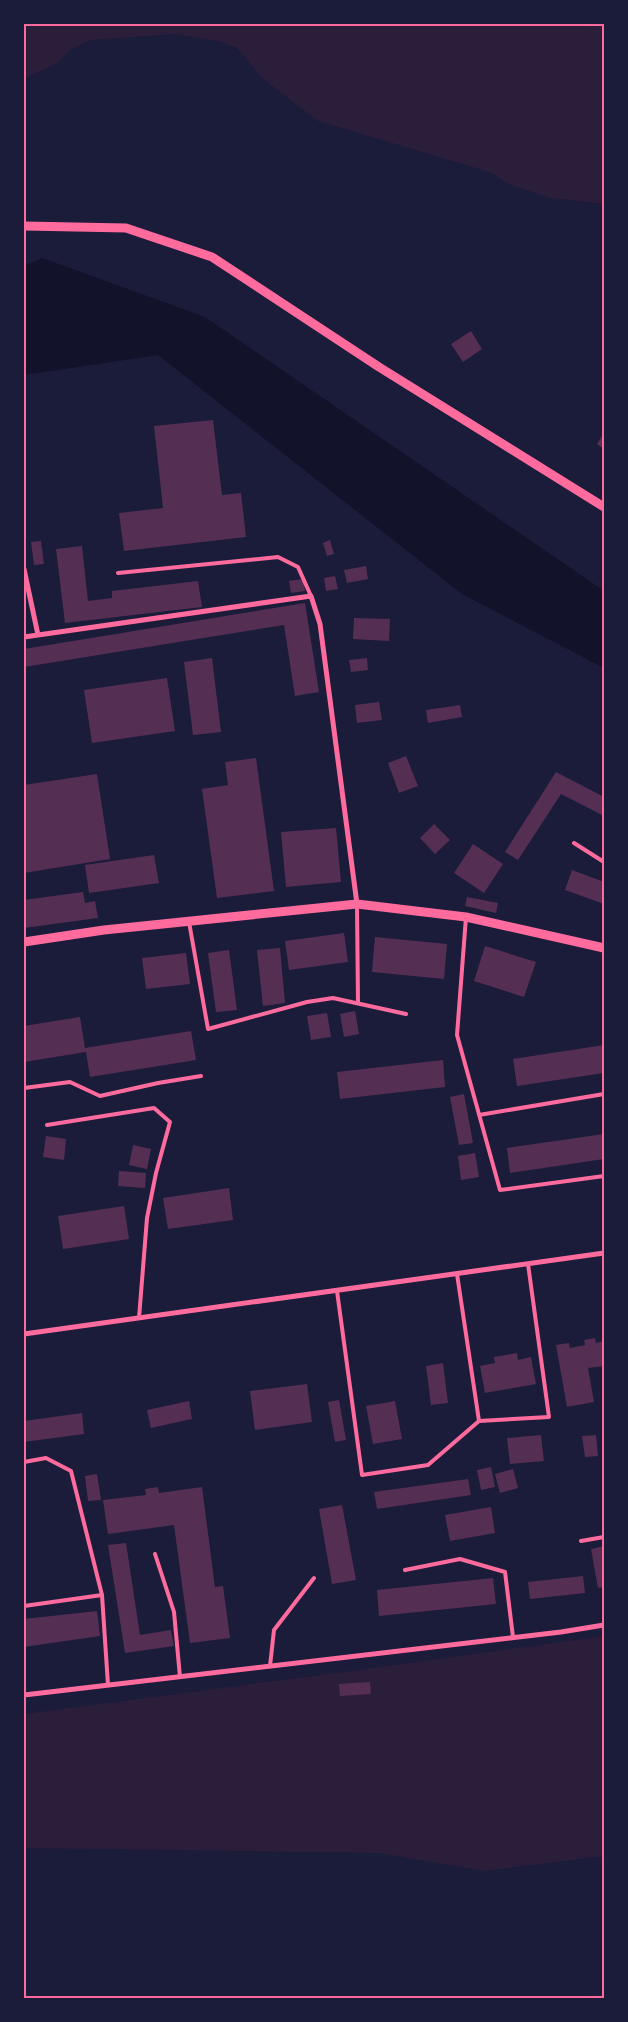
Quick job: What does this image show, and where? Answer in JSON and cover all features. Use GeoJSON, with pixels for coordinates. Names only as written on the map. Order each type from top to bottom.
{"type":"FeatureCollection","features":[{"type":"Feature","properties":{"kind":"street"},"geometry":{"type":"LineString","coordinates":[[24,226],[126,228],[212,257],[379,367],[604,508]]}},
{"type":"Feature","properties":{"kind":"street"},"geometry":{"type":"LineString","coordinates":[[24,569],[38,635]]}},
{"type":"Feature","properties":{"kind":"street"},"geometry":{"type":"LineString","coordinates":[[24,637],[311,596],[320,624],[357,904]]}},
{"type":"Feature","properties":{"kind":"street"},"geometry":{"type":"LineString","coordinates":[[24,942],[104,930],[357,904],[466,917],[604,948]]}},
{"type":"Feature","properties":{"kind":"street"},"geometry":{"type":"LineString","coordinates":[[24,1334],[604,1253]]}},
{"type":"Feature","properties":{"kind":"street"},"geometry":{"type":"LineString","coordinates":[[24,1695],[513,1637],[604,1624]]}},
{"type":"Feature","properties":{"kind":"lane"},"geometry":{"type":"LineString","coordinates":[[118,573],[278,557],[298,567],[311,596]]}},
{"type":"Feature","properties":{"kind":"lane"},"geometry":{"type":"LineString","coordinates":[[574,844],[604,862]]}},
{"type":"Feature","properties":{"kind":"lane"},"geometry":{"type":"LineString","coordinates":[[357,904],[358,1003]]}},
{"type":"Feature","properties":{"kind":"lane"},"geometry":{"type":"LineString","coordinates":[[466,917],[457,1035],[500,1190],[604,1176]]}},
{"type":"Feature","properties":{"kind":"lane"},"geometry":{"type":"LineString","coordinates":[[189,922],[208,1029],[307,1002],[333,998],[406,1014]]}},
{"type":"Feature","properties":{"kind":"lane"},"geometry":{"type":"LineString","coordinates":[[24,1088],[70,1082],[100,1096],[158,1083],[202,1076]]}},
{"type":"Feature","properties":{"kind":"lane"},"geometry":{"type":"LineString","coordinates":[[479,1115],[604,1094]]}},
{"type":"Feature","properties":{"kind":"lane"},"geometry":{"type":"LineString","coordinates":[[48,1125],[154,1108],[170,1122],[156,1173],[147,1218],[139,1318]]}},
{"type":"Feature","properties":{"kind":"lane"},"geometry":{"type":"LineString","coordinates":[[337,1291],[362,1475],[428,1465],[479,1421],[549,1417],[528,1264]]}},
{"type":"Feature","properties":{"kind":"lane"},"geometry":{"type":"LineString","coordinates":[[457,1274],[479,1421]]}},
{"type":"Feature","properties":{"kind":"lane"},"geometry":{"type":"LineString","coordinates":[[24,1462],[46,1458],[71,1471],[102,1595],[108,1685]]}},
{"type":"Feature","properties":{"kind":"lane"},"geometry":{"type":"LineString","coordinates":[[581,1541],[604,1537]]}},
{"type":"Feature","properties":{"kind":"lane"},"geometry":{"type":"LineString","coordinates":[[155,1554],[174,1612],[180,1677]]}},
{"type":"Feature","properties":{"kind":"lane"},"geometry":{"type":"LineString","coordinates":[[405,1570],[460,1559],[504,1572],[513,1637]]}},
{"type":"Feature","properties":{"kind":"lane"},"geometry":{"type":"LineString","coordinates":[[270,1666],[274,1630],[314,1578]]}},
{"type":"Feature","properties":{"kind":"lane"},"geometry":{"type":"LineString","coordinates":[[24,1606],[102,1595]]}},
{"type":"Feature","properties":{"kind":"shaded area"},"geometry":{"type":"Polygon","coordinates":[[[24,24],[604,24],[604,204],[551,198],[508,184],[490,172],[318,121],[263,79],[237,48],[217,41],[176,34],[90,40],[70,50],[57,63],[24,79],[24,24]]]}},
{"type":"Feature","properties":{"kind":"shaded area"},"geometry":{"type":"Polygon","coordinates":[[[42,258],[205,317],[604,591],[604,668],[462,594],[158,355],[24,375],[24,266],[42,258]]]}},
{"type":"Feature","properties":{"kind":"shaded area"},"geometry":{"type":"Polygon","coordinates":[[[604,1636],[604,1856],[484,1871],[379,1853],[24,1848],[24,1714],[604,1636]]]}},
{"type":"Feature","properties":{"kind":"building"},"geometry":{"type":"Polygon","coordinates":[[[471,331],[482,349],[463,362],[451,344],[471,331]]]}},
{"type":"Feature","properties":{"kind":"building"},"geometry":{"type":"Polygon","coordinates":[[[213,420],[222,495],[241,493],[246,537],[124,551],[119,513],[163,508],[154,426],[213,420]]]}},
{"type":"Feature","properties":{"kind":"building"},"geometry":{"type":"Polygon","coordinates":[[[604,433],[604,449],[597,444],[604,433]]]}},
{"type":"Feature","properties":{"kind":"building"},"geometry":{"type":"Polygon","coordinates":[[[330,540],[334,554],[327,556],[323,543],[330,540]]]}},
{"type":"Feature","properties":{"kind":"building"},"geometry":{"type":"Polygon","coordinates":[[[41,541],[44,564],[34,565],[31,542],[41,541]]]}},
{"type":"Feature","properties":{"kind":"building"},"geometry":{"type":"Polygon","coordinates":[[[82,546],[88,601],[112,598],[112,591],[198,581],[202,607],[65,623],[56,549],[82,546]]]}},
{"type":"Feature","properties":{"kind":"building"},"geometry":{"type":"Polygon","coordinates":[[[366,566],[368,579],[347,583],[344,570],[366,566]]]}},
{"type":"Feature","properties":{"kind":"building"},"geometry":{"type":"Polygon","coordinates":[[[335,576],[338,589],[326,591],[324,578],[335,576]]]}},
{"type":"Feature","properties":{"kind":"building"},"geometry":{"type":"Polygon","coordinates":[[[303,579],[305,591],[291,593],[289,581],[303,579]]]}},
{"type":"Feature","properties":{"kind":"building"},"geometry":{"type":"Polygon","coordinates":[[[305,603],[319,692],[295,696],[284,625],[24,667],[24,649],[305,603]]]}},
{"type":"Feature","properties":{"kind":"building"},"geometry":{"type":"Polygon","coordinates":[[[354,618],[390,619],[389,641],[353,639],[354,618]]]}},
{"type":"Feature","properties":{"kind":"building"},"geometry":{"type":"Polygon","coordinates":[[[212,658],[221,732],[193,735],[184,662],[212,658]]]}},
{"type":"Feature","properties":{"kind":"building"},"geometry":{"type":"Polygon","coordinates":[[[367,658],[368,670],[351,672],[349,660],[367,658]]]}},
{"type":"Feature","properties":{"kind":"building"},"geometry":{"type":"Polygon","coordinates":[[[167,678],[175,731],[92,743],[84,690],[167,678]]]}},
{"type":"Feature","properties":{"kind":"building"},"geometry":{"type":"Polygon","coordinates":[[[379,702],[382,720],[357,723],[355,705],[379,702]]]}},
{"type":"Feature","properties":{"kind":"building"},"geometry":{"type":"Polygon","coordinates":[[[460,705],[462,717],[428,723],[426,710],[460,705]]]}},
{"type":"Feature","properties":{"kind":"building"},"geometry":{"type":"Polygon","coordinates":[[[406,756],[418,786],[399,793],[388,763],[406,756]]]}},
{"type":"Feature","properties":{"kind":"building"},"geometry":{"type":"Polygon","coordinates":[[[256,758],[274,891],[217,898],[202,789],[228,785],[225,762],[256,758]]]}},
{"type":"Feature","properties":{"kind":"building"},"geometry":{"type":"Polygon","coordinates":[[[556,772],[604,797],[604,816],[561,794],[518,860],[505,852],[556,772]]]}},
{"type":"Feature","properties":{"kind":"building"},"geometry":{"type":"Polygon","coordinates":[[[97,774],[110,859],[24,873],[24,785],[97,774]]]}},
{"type":"Feature","properties":{"kind":"building"},"geometry":{"type":"Polygon","coordinates":[[[434,824],[450,840],[435,854],[420,838],[434,824]]]}},
{"type":"Feature","properties":{"kind":"building"},"geometry":{"type":"Polygon","coordinates":[[[336,828],[341,882],[286,887],[281,832],[336,828]]]}},
{"type":"Feature","properties":{"kind":"building"},"geometry":{"type":"Polygon","coordinates":[[[473,844],[503,864],[484,893],[454,873],[473,844]]]}},
{"type":"Feature","properties":{"kind":"building"},"geometry":{"type":"Polygon","coordinates":[[[154,855],[159,883],[89,893],[85,865],[154,855]]]}},
{"type":"Feature","properties":{"kind":"building"},"geometry":{"type":"Polygon","coordinates":[[[572,870],[604,882],[604,904],[565,890],[572,870]]]}},
{"type":"Feature","properties":{"kind":"building"},"geometry":{"type":"Polygon","coordinates":[[[83,892],[85,903],[95,901],[98,918],[24,928],[24,900],[83,892]]]}},
{"type":"Feature","properties":{"kind":"building"},"geometry":{"type":"Polygon","coordinates":[[[467,897],[498,903],[496,913],[465,906],[467,897]]]}},
{"type":"Feature","properties":{"kind":"building"},"geometry":{"type":"Polygon","coordinates":[[[344,933],[348,962],[289,970],[285,941],[344,933]]]}},
{"type":"Feature","properties":{"kind":"building"},"geometry":{"type":"Polygon","coordinates":[[[375,937],[447,944],[444,979],[372,972],[375,937]]]}},
{"type":"Feature","properties":{"kind":"building"},"geometry":{"type":"Polygon","coordinates":[[[485,946],[536,962],[524,997],[474,981],[485,946]]]}},
{"type":"Feature","properties":{"kind":"building"},"geometry":{"type":"Polygon","coordinates":[[[280,948],[285,1003],[263,1006],[257,950],[280,948]]]}},
{"type":"Feature","properties":{"kind":"building"},"geometry":{"type":"Polygon","coordinates":[[[229,950],[237,1010],[216,1012],[208,953],[229,950]]]}},
{"type":"Feature","properties":{"kind":"building"},"geometry":{"type":"Polygon","coordinates":[[[186,953],[190,984],[146,989],[142,958],[186,953]]]}},
{"type":"Feature","properties":{"kind":"building"},"geometry":{"type":"Polygon","coordinates":[[[355,1011],[359,1034],[344,1037],[340,1014],[355,1011]]]}},
{"type":"Feature","properties":{"kind":"building"},"geometry":{"type":"Polygon","coordinates":[[[327,1013],[331,1037],[311,1040],[307,1016],[327,1013]]]}},
{"type":"Feature","properties":{"kind":"building"},"geometry":{"type":"Polygon","coordinates":[[[80,1017],[85,1048],[191,1031],[196,1060],[90,1077],[86,1052],[24,1062],[24,1026],[80,1017]]]}},
{"type":"Feature","properties":{"kind":"building"},"geometry":{"type":"Polygon","coordinates":[[[604,1045],[604,1073],[517,1086],[513,1059],[604,1045]]]}},
{"type":"Feature","properties":{"kind":"building"},"geometry":{"type":"Polygon","coordinates":[[[443,1060],[445,1087],[340,1099],[337,1072],[443,1060]]]}},
{"type":"Feature","properties":{"kind":"building"},"geometry":{"type":"Polygon","coordinates":[[[464,1094],[473,1143],[459,1145],[450,1097],[464,1094]]]}},
{"type":"Feature","properties":{"kind":"building"},"geometry":{"type":"Polygon","coordinates":[[[604,1134],[604,1159],[510,1173],[507,1148],[604,1134]]]}},
{"type":"Feature","properties":{"kind":"building"},"geometry":{"type":"Polygon","coordinates":[[[46,1136],[66,1139],[64,1160],[43,1157],[46,1136]]]}},
{"type":"Feature","properties":{"kind":"building"},"geometry":{"type":"Polygon","coordinates":[[[133,1145],[151,1149],[147,1169],[129,1165],[133,1145]]]}},
{"type":"Feature","properties":{"kind":"building"},"geometry":{"type":"Polygon","coordinates":[[[475,1153],[479,1177],[461,1180],[458,1156],[475,1153]]]}},
{"type":"Feature","properties":{"kind":"building"},"geometry":{"type":"Polygon","coordinates":[[[119,1171],[146,1173],[145,1188],[118,1186],[119,1171]]]}},
{"type":"Feature","properties":{"kind":"building"},"geometry":{"type":"Polygon","coordinates":[[[229,1188],[233,1220],[168,1229],[163,1198],[229,1188]]]}},
{"type":"Feature","properties":{"kind":"building"},"geometry":{"type":"Polygon","coordinates":[[[124,1206],[129,1239],[63,1249],[58,1216],[124,1206]]]}},
{"type":"Feature","properties":{"kind":"building"},"geometry":{"type":"Polygon","coordinates":[[[595,1338],[596,1343],[604,1341],[604,1366],[588,1368],[594,1402],[567,1407],[556,1345],[569,1343],[570,1348],[585,1345],[584,1340],[595,1338]]]}},
{"type":"Feature","properties":{"kind":"building"},"geometry":{"type":"Polygon","coordinates":[[[517,1353],[518,1360],[531,1357],[536,1384],[485,1393],[480,1366],[495,1363],[494,1357],[517,1353]]]}},
{"type":"Feature","properties":{"kind":"building"},"geometry":{"type":"Polygon","coordinates":[[[443,1363],[448,1403],[431,1405],[426,1366],[443,1363]]]}},
{"type":"Feature","properties":{"kind":"building"},"geometry":{"type":"Polygon","coordinates":[[[307,1384],[312,1422],[255,1430],[250,1391],[307,1384]]]}},
{"type":"Feature","properties":{"kind":"building"},"geometry":{"type":"Polygon","coordinates":[[[339,1400],[346,1440],[335,1442],[328,1402],[339,1400]]]}},
{"type":"Feature","properties":{"kind":"building"},"geometry":{"type":"Polygon","coordinates":[[[189,1401],[192,1419],[151,1428],[147,1410],[189,1401]]]}},
{"type":"Feature","properties":{"kind":"building"},"geometry":{"type":"Polygon","coordinates":[[[395,1401],[402,1439],[373,1444],[366,1406],[395,1401]]]}},
{"type":"Feature","properties":{"kind":"building"},"geometry":{"type":"Polygon","coordinates":[[[82,1413],[84,1434],[24,1442],[24,1421],[82,1413]]]}},
{"type":"Feature","properties":{"kind":"building"},"geometry":{"type":"Polygon","coordinates":[[[541,1435],[544,1461],[510,1464],[507,1438],[541,1435]]]}},
{"type":"Feature","properties":{"kind":"building"},"geometry":{"type":"Polygon","coordinates":[[[596,1435],[598,1456],[585,1457],[582,1436],[596,1435]]]}},
{"type":"Feature","properties":{"kind":"building"},"geometry":{"type":"Polygon","coordinates":[[[491,1467],[495,1487],[481,1490],[477,1470],[491,1467]]]}},
{"type":"Feature","properties":{"kind":"building"},"geometry":{"type":"Polygon","coordinates":[[[513,1469],[518,1488],[500,1493],[495,1474],[513,1469]]]}},
{"type":"Feature","properties":{"kind":"building"},"geometry":{"type":"Polygon","coordinates":[[[97,1474],[101,1500],[88,1501],[85,1476],[97,1474]]]}},
{"type":"Feature","properties":{"kind":"building"},"geometry":{"type":"Polygon","coordinates":[[[468,1479],[471,1495],[377,1509],[374,1492],[468,1479]]]}},
{"type":"Feature","properties":{"kind":"building"},"geometry":{"type":"Polygon","coordinates":[[[158,1487],[159,1493],[202,1487],[215,1587],[223,1586],[230,1638],[190,1643],[174,1525],[108,1534],[103,1500],[146,1495],[145,1489],[158,1487]]]}},
{"type":"Feature","properties":{"kind":"building"},"geometry":{"type":"Polygon","coordinates":[[[342,1505],[356,1580],[332,1584],[319,1509],[342,1505]]]}},
{"type":"Feature","properties":{"kind":"building"},"geometry":{"type":"Polygon","coordinates":[[[491,1507],[495,1533],[450,1541],[445,1515],[491,1507]]]}},
{"type":"Feature","properties":{"kind":"building"},"geometry":{"type":"Polygon","coordinates":[[[126,1543],[140,1635],[171,1630],[174,1646],[125,1653],[108,1545],[126,1543]]]}},
{"type":"Feature","properties":{"kind":"building"},"geometry":{"type":"Polygon","coordinates":[[[604,1546],[604,1587],[598,1588],[591,1549],[604,1546]]]}},
{"type":"Feature","properties":{"kind":"building"},"geometry":{"type":"Polygon","coordinates":[[[583,1576],[585,1593],[530,1599],[528,1582],[583,1576]]]}},
{"type":"Feature","properties":{"kind":"building"},"geometry":{"type":"Polygon","coordinates":[[[493,1578],[496,1604],[379,1616],[377,1590],[493,1578]]]}},
{"type":"Feature","properties":{"kind":"building"},"geometry":{"type":"Polygon","coordinates":[[[97,1611],[100,1636],[24,1647],[24,1619],[97,1611]]]}},
{"type":"Feature","properties":{"kind":"building"},"geometry":{"type":"Polygon","coordinates":[[[370,1682],[371,1694],[340,1696],[339,1684],[370,1682]]]}}]}
